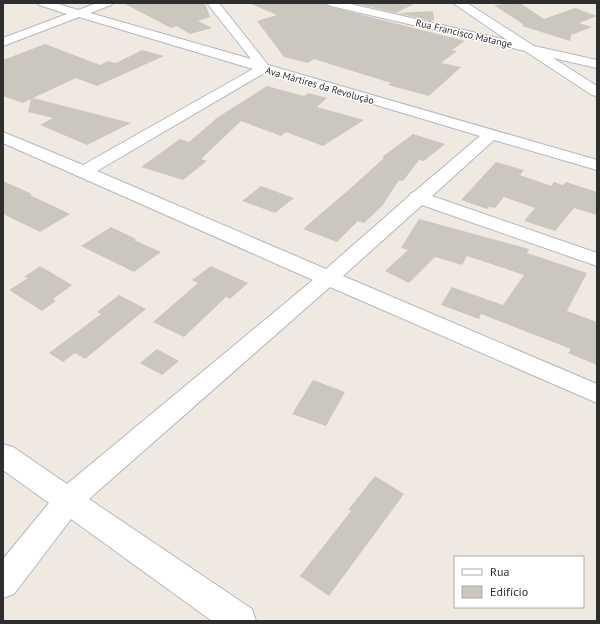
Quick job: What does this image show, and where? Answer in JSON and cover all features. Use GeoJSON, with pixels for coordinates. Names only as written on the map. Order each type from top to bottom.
{"type":"FeatureCollection","features":[{"type":"Feature","properties":{"kind":"street","name":"Ava Mártires da Revolução"},"geometry":{"type":"LineString","coordinates":[[43,3],[597,165]]}},
{"type":"Feature","properties":{"kind":"street"},"geometry":{"type":"LineString","coordinates":[[3,42],[107,3]]}},
{"type":"Feature","properties":{"kind":"street"},"geometry":{"type":"LineString","coordinates":[[85,170],[264,68],[213,3]]}},
{"type":"Feature","properties":{"kind":"street","name":"Rua Francisco Matange"},"geometry":{"type":"LineString","coordinates":[[331,3],[597,64]]}},
{"type":"Feature","properties":{"kind":"street"},"geometry":{"type":"LineString","coordinates":[[459,3],[597,92]]}},
{"type":"Feature","properties":{"kind":"street"},"geometry":{"type":"LineString","coordinates":[[3,583],[68,500],[328,278],[417,197],[490,134]]}},
{"type":"Feature","properties":{"kind":"street"},"geometry":{"type":"LineString","coordinates":[[3,137],[85,170],[328,278],[597,394]]}},
{"type":"Feature","properties":{"kind":"street"},"geometry":{"type":"LineString","coordinates":[[417,197],[597,260]]}},
{"type":"Feature","properties":{"kind":"street"},"geometry":{"type":"LineString","coordinates":[[3,455],[240,621]]}},
{"type":"Feature","properties":{"kind":"building"},"geometry":{"type":"Polygon","coordinates":[[[123,3],[205,3],[210,17],[198,21],[212,28],[190,34],[177,26],[171,28],[123,3]]]}},
{"type":"Feature","properties":{"kind":"building"},"geometry":{"type":"Polygon","coordinates":[[[249,3],[324,3],[331,7],[465,41],[452,50],[457,51],[441,63],[461,67],[429,96],[388,85],[391,83],[314,59],[308,63],[284,57],[257,21],[277,15],[249,3]]]}},
{"type":"Feature","properties":{"kind":"building"},"geometry":{"type":"Polygon","coordinates":[[[353,3],[416,3],[396,13],[353,3]]]}},
{"type":"Feature","properties":{"kind":"building"},"geometry":{"type":"Polygon","coordinates":[[[520,3],[544,19],[575,8],[597,16],[579,23],[592,27],[571,35],[570,41],[522,26],[524,25],[494,5],[520,3]]]}},
{"type":"Feature","properties":{"kind":"building"},"geometry":{"type":"Polygon","coordinates":[[[433,11],[434,20],[430,21],[398,13],[433,11]]]}},
{"type":"Feature","properties":{"kind":"building"},"geometry":{"type":"Polygon","coordinates":[[[45,44],[100,65],[108,61],[116,63],[142,50],[164,56],[97,86],[76,78],[33,98],[131,123],[87,145],[40,125],[53,118],[28,112],[31,99],[23,103],[3,96],[3,60],[45,44]]]}},
{"type":"Feature","properties":{"kind":"building"},"geometry":{"type":"Polygon","coordinates":[[[267,86],[304,96],[308,93],[327,98],[317,107],[364,120],[323,146],[286,132],[281,136],[241,121],[201,159],[207,161],[183,180],[141,167],[180,139],[189,142],[218,117],[267,86]]]}},
{"type":"Feature","properties":{"kind":"building"},"geometry":{"type":"Polygon","coordinates":[[[413,134],[445,144],[424,161],[419,160],[403,181],[399,180],[382,206],[364,223],[358,221],[337,242],[303,229],[384,158],[382,157],[413,134]]]}},
{"type":"Feature","properties":{"kind":"building"},"geometry":{"type":"Polygon","coordinates":[[[496,162],[524,170],[520,175],[551,186],[554,182],[563,185],[566,182],[597,192],[597,215],[574,208],[555,231],[524,221],[535,208],[504,197],[495,208],[489,207],[487,209],[461,200],[496,162]]]}},
{"type":"Feature","properties":{"kind":"building"},"geometry":{"type":"Polygon","coordinates":[[[3,181],[70,214],[40,232],[3,214],[3,181]]]}},
{"type":"Feature","properties":{"kind":"building"},"geometry":{"type":"Polygon","coordinates":[[[261,186],[294,198],[275,213],[242,201],[261,186]]]}},
{"type":"Feature","properties":{"kind":"building"},"geometry":{"type":"Polygon","coordinates":[[[419,219],[529,249],[527,253],[587,273],[567,311],[597,322],[597,365],[568,353],[571,349],[481,314],[479,319],[441,305],[452,287],[503,305],[524,275],[467,256],[462,265],[435,257],[409,283],[385,271],[408,250],[401,248],[419,219]]]}},
{"type":"Feature","properties":{"kind":"building"},"geometry":{"type":"Polygon","coordinates":[[[111,227],[136,239],[134,240],[161,252],[134,272],[81,246],[111,227]]]}},
{"type":"Feature","properties":{"kind":"building"},"geometry":{"type":"Polygon","coordinates":[[[40,266],[72,285],[53,299],[56,301],[42,311],[9,290],[28,278],[24,277],[40,266]]]}},
{"type":"Feature","properties":{"kind":"building"},"geometry":{"type":"Polygon","coordinates":[[[211,266],[248,283],[230,299],[226,297],[184,337],[153,322],[198,283],[192,280],[211,266]]]}},
{"type":"Feature","properties":{"kind":"building"},"geometry":{"type":"Polygon","coordinates":[[[119,295],[146,309],[85,359],[75,353],[63,362],[49,353],[101,314],[97,312],[119,295]]]}},
{"type":"Feature","properties":{"kind":"building"},"geometry":{"type":"Polygon","coordinates":[[[157,349],[179,361],[162,375],[140,363],[157,349]]]}},
{"type":"Feature","properties":{"kind":"building"},"geometry":{"type":"Polygon","coordinates":[[[313,380],[345,392],[326,426],[292,414],[313,380]]]}},
{"type":"Feature","properties":{"kind":"building"},"geometry":{"type":"Polygon","coordinates":[[[375,476],[404,494],[329,596],[300,576],[351,511],[348,510],[375,476]]]}}]}
